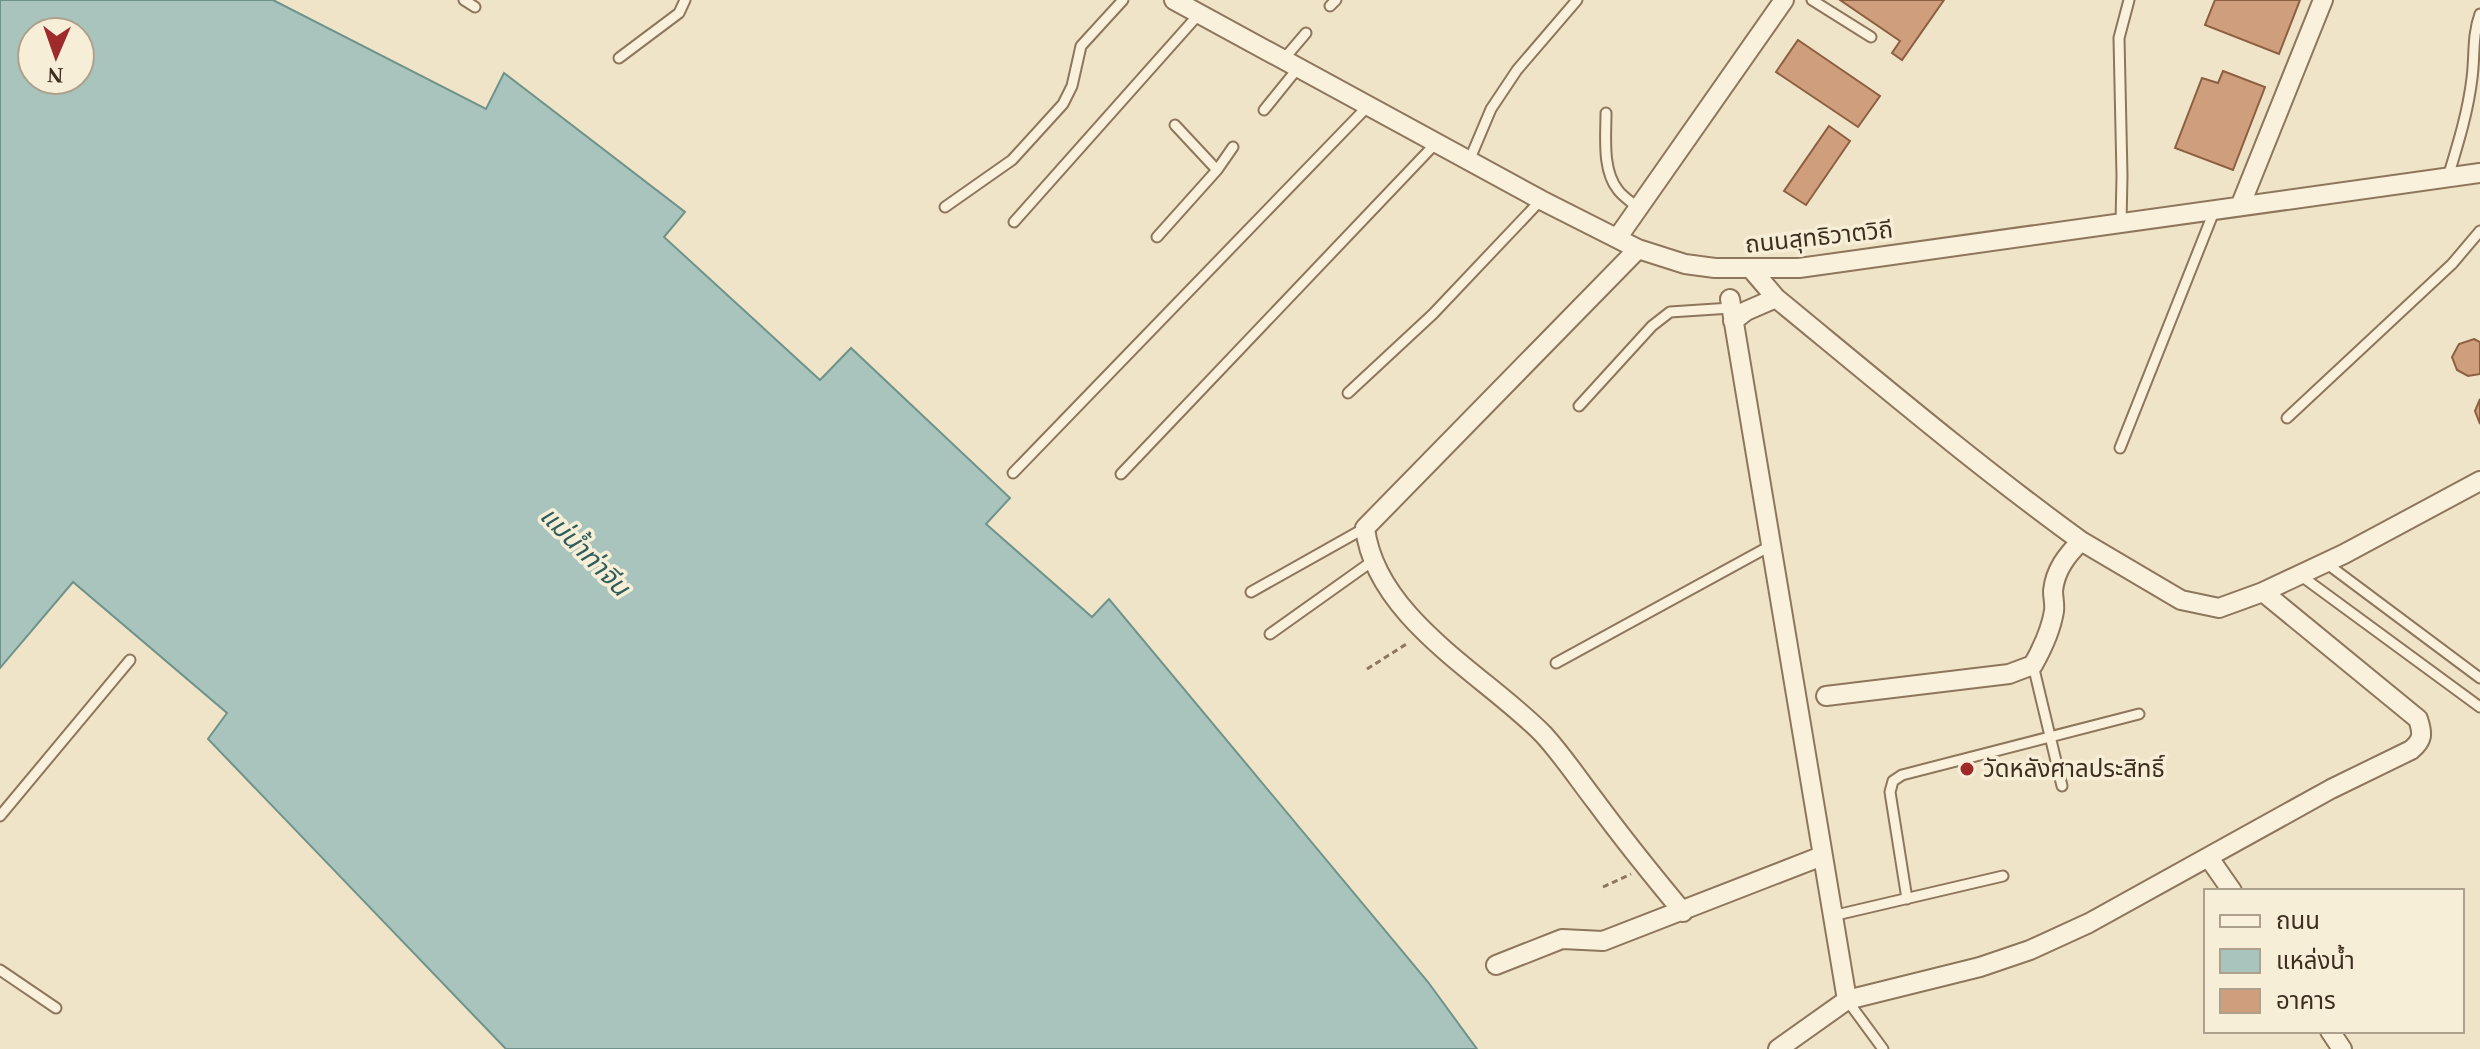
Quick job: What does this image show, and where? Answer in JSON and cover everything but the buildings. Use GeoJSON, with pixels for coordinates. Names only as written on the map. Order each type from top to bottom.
{"type":"FeatureCollection","features":[{"type":"Feature","properties":{"kind":"street","name":"ถนนสุทธิวาตวิถี"},"geometry":{"type":"LineString","coordinates":[[1174,0],[1195,8],[1541,200],[1638,249],[1685,264],[1752,270],[1799,268],[2480,173]]}},
{"type":"Feature","properties":{"kind":"street"},"geometry":{"type":"LineString","coordinates":[[1618,237],[1784,0]]}},
{"type":"Feature","properties":{"kind":"street"},"geometry":{"type":"LineString","coordinates":[[2241,204],[2323,0]]}},
{"type":"Feature","properties":{"kind":"street"},"geometry":{"type":"LineString","coordinates":[[1638,249],[1365,528],[1367,546],[1394,595],[1454,661],[1543,734],[1683,912]]}},
{"type":"Feature","properties":{"kind":"street"},"geometry":{"type":"LineString","coordinates":[[1725,269],[1847,1000]]}},
{"type":"Feature","properties":{"kind":"street"},"geometry":{"type":"LineString","coordinates":[[1752,270],[1776,298],[2050,521],[2181,600],[2219,608],[2263,592],[2326,563],[2480,481]]}},
{"type":"Feature","properties":{"kind":"street"},"geometry":{"type":"LineString","coordinates":[[1730,304],[1746,311],[1776,298]]}},
{"type":"Feature","properties":{"kind":"street"},"geometry":{"type":"LineString","coordinates":[[1796,701],[2009,674],[2033,665],[2045,644],[2054,610],[2053,591],[2057,574],[2067,555],[2081,541]]}},
{"type":"Feature","properties":{"kind":"street"},"geometry":{"type":"LineString","coordinates":[[1778,1049],[1847,1000],[1980,967],[2030,950],[2089,923],[2331,789],[2411,750],[2420,742],[2422,736],[2418,719],[2263,592]]}},
{"type":"Feature","properties":{"kind":"street"},"geometry":{"type":"LineString","coordinates":[[1496,965],[1562,939],[1603,941],[1822,856]]}},
{"type":"Feature","properties":{"kind":"street"},"geometry":{"type":"LineString","coordinates":[[2209,858],[2231,889]]}},
{"type":"Feature","properties":{"kind":"lane"},"geometry":{"type":"LineString","coordinates":[[464,0],[475,7]]}},
{"type":"Feature","properties":{"kind":"lane"},"geometry":{"type":"LineString","coordinates":[[619,58],[679,13],[685,0]]}},
{"type":"Feature","properties":{"kind":"lane"},"geometry":{"type":"LineString","coordinates":[[945,207],[1012,160],[1063,104],[1072,86],[1081,46],[1123,0]]}},
{"type":"Feature","properties":{"kind":"lane"},"geometry":{"type":"LineString","coordinates":[[1469,161],[1491,109],[1517,70],[1577,0]]}},
{"type":"Feature","properties":{"kind":"lane"},"geometry":{"type":"LineString","coordinates":[[1812,0],[1871,37]]}},
{"type":"Feature","properties":{"kind":"lane"},"geometry":{"type":"LineString","coordinates":[[2121,223],[2119,38],[2129,0]]}},
{"type":"Feature","properties":{"kind":"lane"},"geometry":{"type":"LineString","coordinates":[[1014,222],[1195,8]]}},
{"type":"Feature","properties":{"kind":"lane"},"geometry":{"type":"LineString","coordinates":[[2448,177],[2467,112],[2473,73],[2473,46],[2480,14]]}},
{"type":"Feature","properties":{"kind":"lane"},"geometry":{"type":"LineString","coordinates":[[1264,110],[1306,33]]}},
{"type":"Feature","properties":{"kind":"lane"},"geometry":{"type":"LineString","coordinates":[[1013,473],[1369,105]]}},
{"type":"Feature","properties":{"kind":"lane"},"geometry":{"type":"LineString","coordinates":[[1606,113],[1605,150],[1611,176],[1618,190],[1638,208]]}},
{"type":"Feature","properties":{"kind":"lane"},"geometry":{"type":"LineString","coordinates":[[1175,125],[1217,170]]}},
{"type":"Feature","properties":{"kind":"lane"},"geometry":{"type":"LineString","coordinates":[[1121,474],[1436,143]]}},
{"type":"Feature","properties":{"kind":"lane"},"geometry":{"type":"LineString","coordinates":[[1157,237],[1217,170],[1233,147]]}},
{"type":"Feature","properties":{"kind":"lane"},"geometry":{"type":"LineString","coordinates":[[1348,393],[1433,314],[1541,200]]}},
{"type":"Feature","properties":{"kind":"lane"},"geometry":{"type":"LineString","coordinates":[[2120,448],[2215,209]]}},
{"type":"Feature","properties":{"kind":"lane"},"geometry":{"type":"LineString","coordinates":[[2287,418],[2452,264],[2480,231]]}},
{"type":"Feature","properties":{"kind":"lane"},"geometry":{"type":"LineString","coordinates":[[1579,406],[1652,326],[1670,312],[1730,304]]}},
{"type":"Feature","properties":{"kind":"lane"},"geometry":{"type":"LineString","coordinates":[[1251,592],[1365,528]]}},
{"type":"Feature","properties":{"kind":"lane"},"geometry":{"type":"LineString","coordinates":[[1556,663],[1770,546]]}},
{"type":"Feature","properties":{"kind":"lane"},"geometry":{"type":"LineString","coordinates":[[1270,634],[1374,560]]}},
{"type":"Feature","properties":{"kind":"lane"},"geometry":{"type":"LineString","coordinates":[[2326,563],[2480,678]]}},
{"type":"Feature","properties":{"kind":"lane"},"geometry":{"type":"LineString","coordinates":[[2300,575],[2480,707]]}},
{"type":"Feature","properties":{"kind":"lane"},"geometry":{"type":"LineString","coordinates":[[0,816],[130,660]]}},
{"type":"Feature","properties":{"kind":"lane"},"geometry":{"type":"LineString","coordinates":[[2033,665],[2062,786]]}},
{"type":"Feature","properties":{"kind":"lane"},"geometry":{"type":"LineString","coordinates":[[1907,899],[1890,792],[1893,781],[1902,775],[2139,714]]}},
{"type":"Feature","properties":{"kind":"lane"},"geometry":{"type":"LineString","coordinates":[[1832,916],[2003,876]]}},
{"type":"Feature","properties":{"kind":"lane"},"geometry":{"type":"LineString","coordinates":[[0,970],[56,1008]]}},
{"type":"Feature","properties":{"kind":"lane"},"geometry":{"type":"LineString","coordinates":[[1847,1000],[1883,1049]]}},
{"type":"Feature","properties":{"kind":"path"},"geometry":{"type":"LineString","coordinates":[[1367,669],[1425,632]]}},
{"type":"Feature","properties":{"kind":"path"},"geometry":{"type":"LineString","coordinates":[[1603,887],[1645,867]]}},
{"type":"Feature","properties":{"kind":"water","name":"แม่น้ำท่าจีน"},"geometry":{"type":"Polygon","coordinates":[[[0,0],[273,0],[486,109],[504,73],[685,212],[664,237],[820,380],[851,348],[1010,498],[986,524],[1092,617],[1109,599],[1428,982],[1477,1049],[506,1049],[208,739],[227,713],[73,582],[0,668],[0,0]]]}},
{"type":"Feature","properties":{"kind":"place","name":"วัดหลังศาลประสิทธิ์"},"geometry":{"type":"Point","coordinates":[1967,769]}}]}
